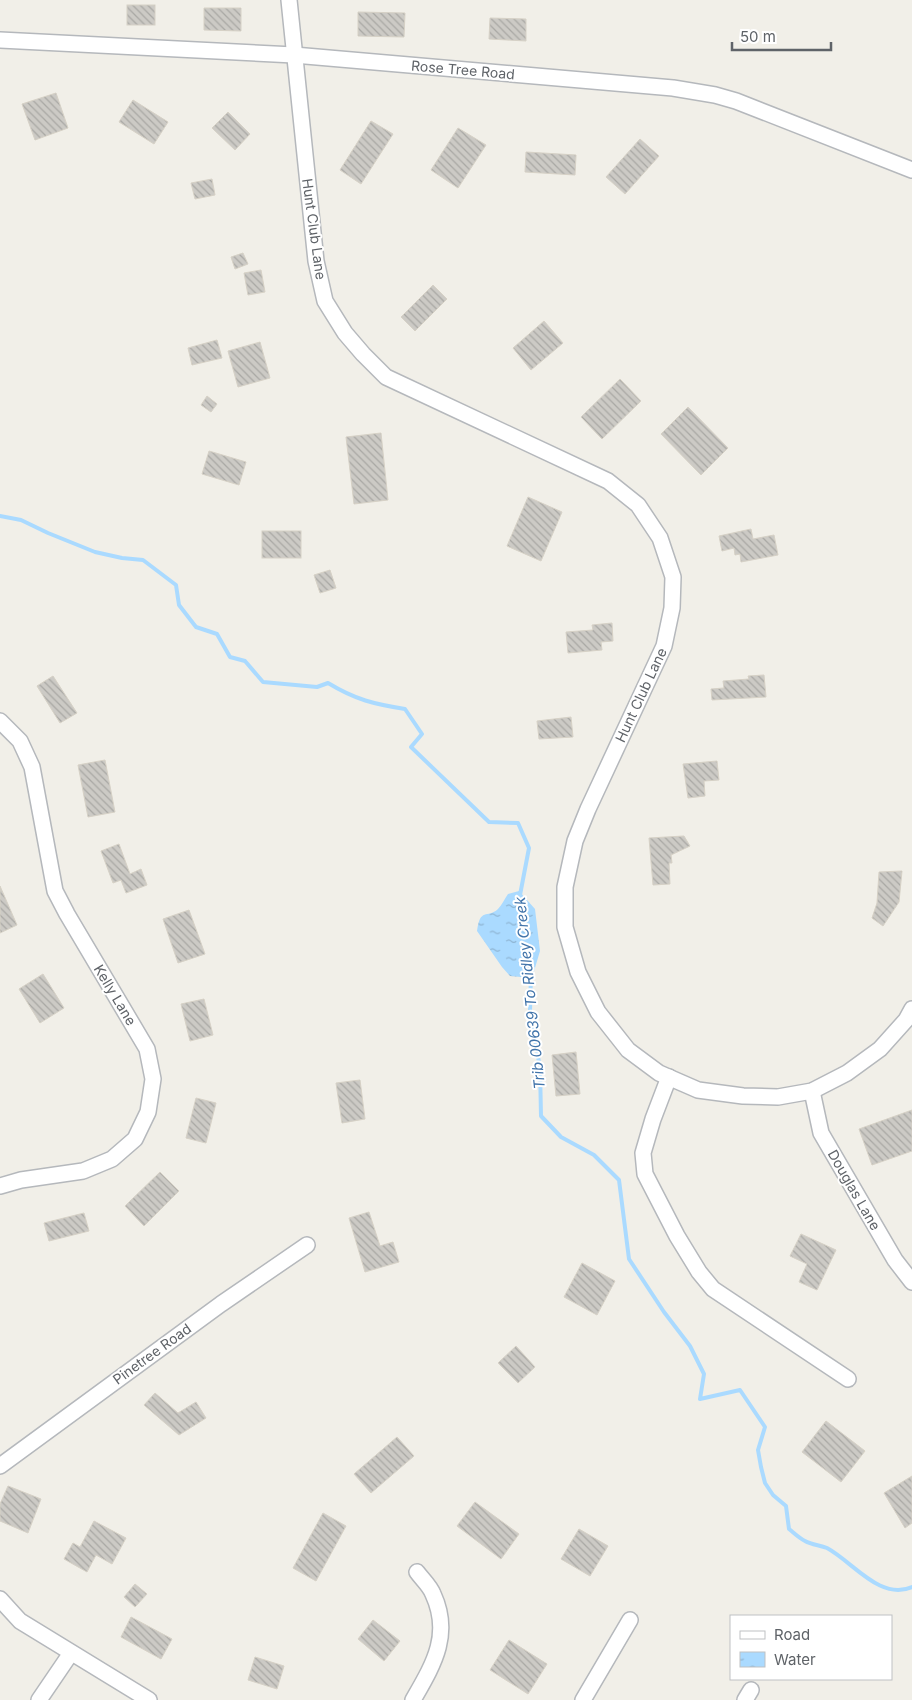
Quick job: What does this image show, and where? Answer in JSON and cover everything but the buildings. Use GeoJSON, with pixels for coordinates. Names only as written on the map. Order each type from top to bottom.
{"type":"FeatureCollection","features":[{"type":"Feature","properties":{"kind":"street","name":"Hunt Club Lane"},"geometry":{"type":"LineString","coordinates":[[289,1],[316,261],[325,301],[345,333],[386,377],[608,482],[638,505],[660,538],[673,577],[672,608],[664,646],[575,840],[565,887],[565,927],[578,972],[598,1012],[628,1050],[659,1073],[698,1090],[743,1096],[778,1097],[812,1090],[847,1073],[880,1049],[906,1020],[912,1009]]}},
{"type":"Feature","properties":{"kind":"street","name":"Rose Tree Road"},"geometry":{"type":"LineString","coordinates":[[0,40],[294,56],[673,88],[715,95],[736,101],[912,170]]}},
{"type":"Feature","properties":{"kind":"street","name":"Kelly Lane"},"geometry":{"type":"LineString","coordinates":[[0,721],[20,741],[32,767],[55,891],[147,1049],[153,1079],[148,1112],[135,1139],[112,1159],[83,1171],[21,1180],[0,1186]]}},
{"type":"Feature","properties":{"kind":"street"},"geometry":{"type":"LineString","coordinates":[[669,1077],[653,1119],[643,1153],[645,1174],[677,1236],[699,1272],[713,1289],[848,1379]]}},
{"type":"Feature","properties":{"kind":"street","name":"Douglas Lane"},"geometry":{"type":"LineString","coordinates":[[812,1090],[821,1133],[895,1260],[912,1282]]}},
{"type":"Feature","properties":{"kind":"street","name":"Pinetree Road"},"geometry":{"type":"LineString","coordinates":[[0,1466],[220,1304],[307,1245]]}},
{"type":"Feature","properties":{"kind":"street"},"geometry":{"type":"LineString","coordinates":[[413,1700],[439,1650],[442,1619],[433,1593],[417,1572]]}},
{"type":"Feature","properties":{"kind":"street"},"geometry":{"type":"LineString","coordinates":[[0,1599],[20,1621],[150,1700]]}},
{"type":"Feature","properties":{"kind":"street"},"geometry":{"type":"LineString","coordinates":[[583,1700],[630,1620]]}},
{"type":"Feature","properties":{"kind":"street"},"geometry":{"type":"LineString","coordinates":[[40,1700],[72,1653]]}},
{"type":"Feature","properties":{"kind":"water"},"geometry":{"type":"Polygon","coordinates":[[[519,891],[535,909],[540,951],[532,978],[510,976],[477,931],[482,916],[498,909],[508,894],[519,891]]]}},
{"type":"Feature","properties":{"kind":"waterway","name":"Trib 00639 To Ridley Creek"},"geometry":{"type":"LineString","coordinates":[[0,516],[21,520],[95,552],[143,560],[176,585],[179,605],[196,627],[217,634],[230,657],[245,661],[263,682],[317,687],[328,683],[347,694],[405,709],[422,734],[411,747],[489,822],[518,823],[529,848],[520,895]]}},
{"type":"Feature","properties":{"kind":"waterway","name":"Trib 00639 To Ridley Creek"},"geometry":{"type":"LineString","coordinates":[[531,973],[530,1011],[540,1068],[541,1116],[561,1137],[594,1155],[619,1180],[629,1259],[664,1312],[690,1346],[704,1374],[700,1399],[740,1390],[765,1427],[758,1450],[761,1467],[765,1483],[773,1495],[786,1506],[789,1529],[805,1541],[827,1548],[837,1554],[878,1585],[900,1590],[912,1587]]}}]}
